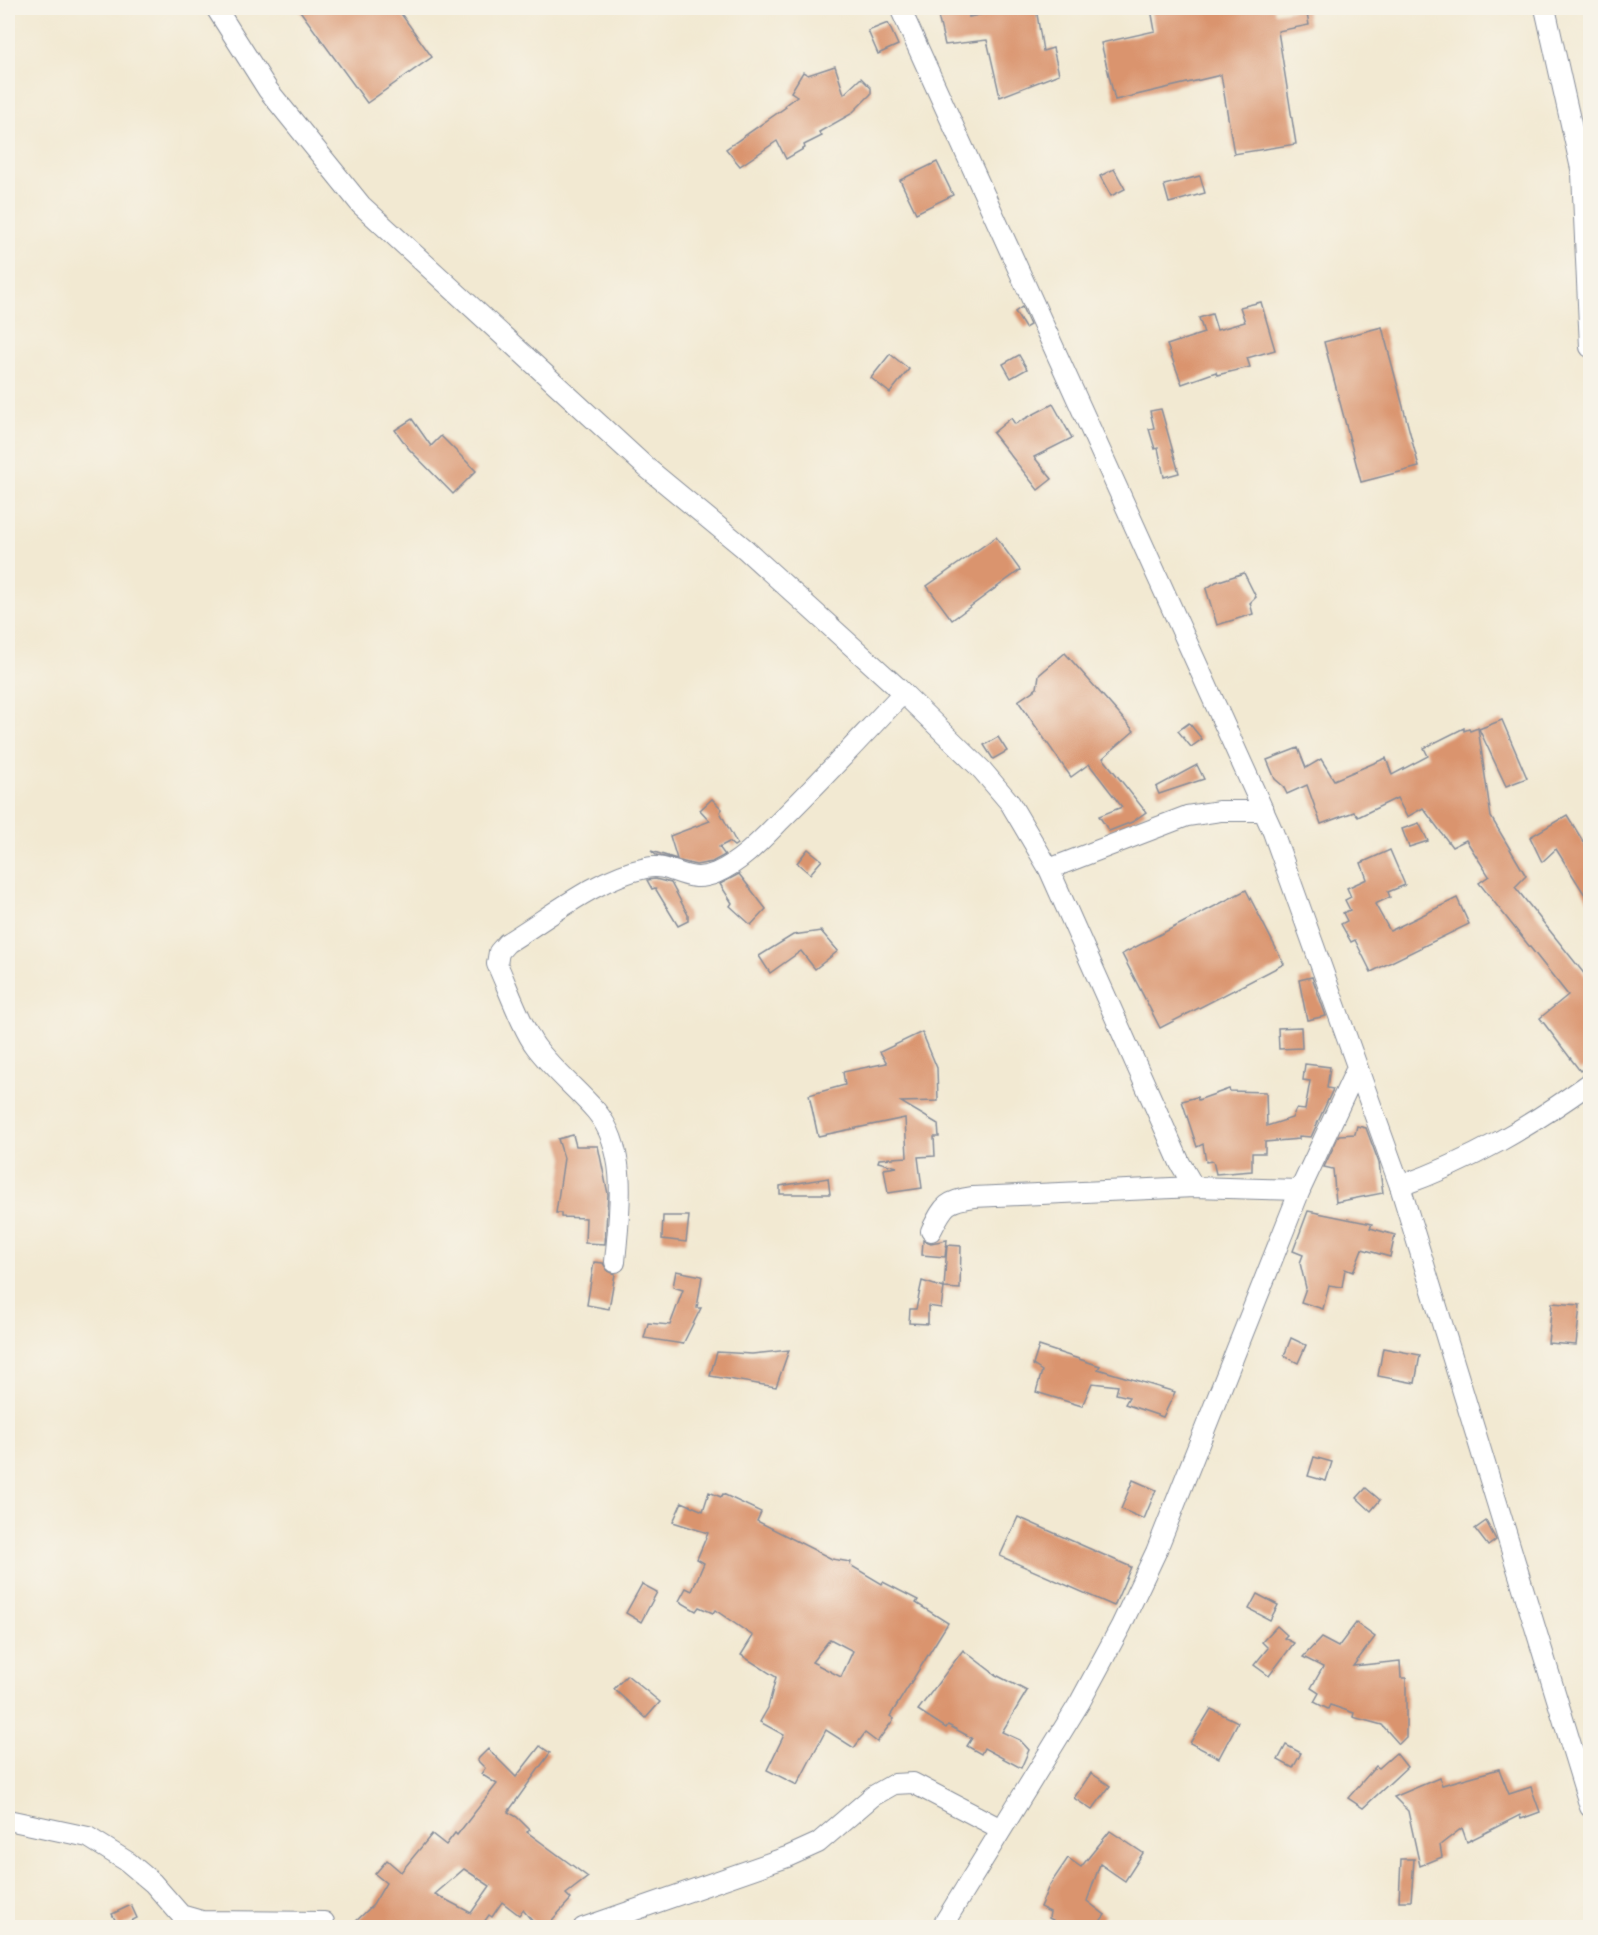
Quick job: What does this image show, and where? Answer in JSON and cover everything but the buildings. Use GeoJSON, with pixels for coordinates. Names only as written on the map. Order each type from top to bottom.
{"type":"FeatureCollection","features":[{"type":"Feature","properties":{"kind":"street"},"geometry":{"type":"LineString","coordinates":[[216,8],[268,90],[361,205],[647,468],[744,548],[903,693],[982,770],[1010,803],[1049,869],[1165,1131],[1194,1187]]}},
{"type":"Feature","properties":{"kind":"street"},"geometry":{"type":"LineString","coordinates":[[900,8],[1264,811],[1400,1186],[1590,1807]]}},
{"type":"Feature","properties":{"kind":"street"},"geometry":{"type":"LineString","coordinates":[[1545,8],[1582,172],[1590,347]]}},
{"type":"Feature","properties":{"kind":"street"},"geometry":{"type":"LineString","coordinates":[[615,1262],[620,1195],[617,1159],[607,1127],[535,1045],[497,964],[499,952],[507,943],[608,881],[646,868],[665,868],[696,879],[717,872],[755,846],[821,781],[903,693]]}},
{"type":"Feature","properties":{"kind":"street"},"geometry":{"type":"LineString","coordinates":[[1049,869],[1187,816],[1220,811],[1264,811]]}},
{"type":"Feature","properties":{"kind":"street"},"geometry":{"type":"LineString","coordinates":[[941,1928],[1080,1702],[1121,1626],[1156,1552],[1300,1190],[1357,1068]]}},
{"type":"Feature","properties":{"kind":"street"},"geometry":{"type":"LineString","coordinates":[[1400,1186],[1441,1172],[1532,1125],[1590,1083]]}},
{"type":"Feature","properties":{"kind":"street"},"geometry":{"type":"LineString","coordinates":[[931,1231],[942,1209],[951,1200],[973,1197],[1194,1187],[1300,1190]]}},
{"type":"Feature","properties":{"kind":"street"},"geometry":{"type":"LineString","coordinates":[[583,1928],[788,1857],[818,1844],[873,1796],[894,1784],[913,1783],[1001,1828]]}},
{"type":"Feature","properties":{"kind":"street"},"geometry":{"type":"LineString","coordinates":[[8,1821],[88,1837],[128,1862],[153,1883],[181,1915],[202,1921],[324,1922]]}}]}
